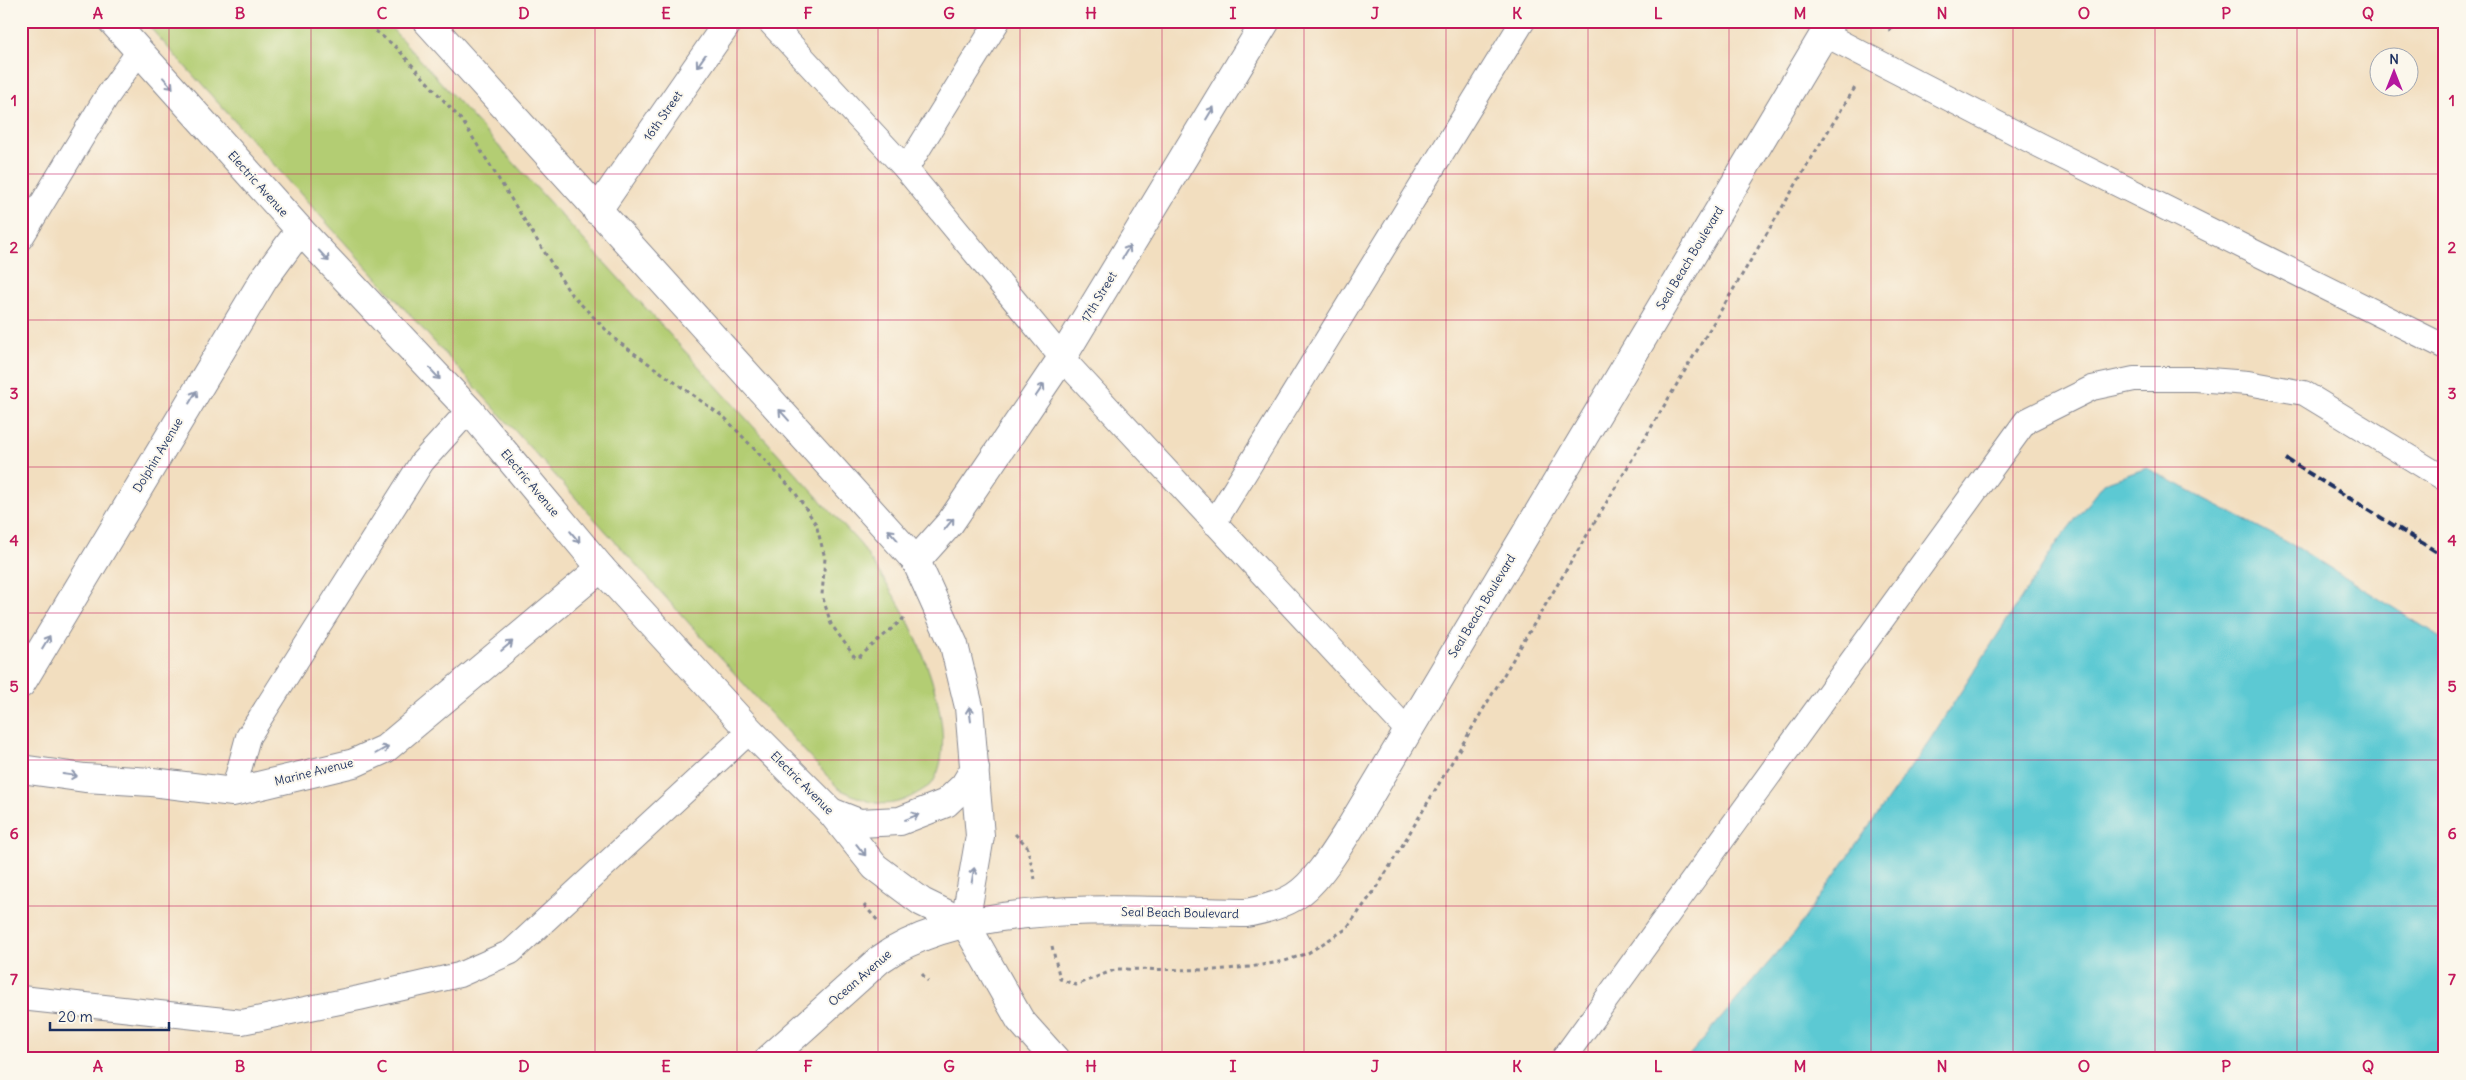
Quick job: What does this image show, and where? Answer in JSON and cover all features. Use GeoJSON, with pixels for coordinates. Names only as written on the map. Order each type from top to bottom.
{"type":"FeatureCollection","features":[{"type":"Feature","properties":{"kind":"main road","name":"Electric Avenue"},"geometry":{"type":"LineString","coordinates":[[112,21],[300,230],[469,410],[601,568],[750,732],[831,812],[875,867],[922,902],[965,923]]}},
{"type":"Feature","properties":{"kind":"main road"},"geometry":{"type":"LineString","coordinates":[[427,21],[597,211],[916,561],[954,645],[969,707],[980,836],[965,923],[1020,1020],[1055,1059]]}},
{"type":"Feature","properties":{"kind":"main road","name":"16th Street"},"geometry":{"type":"LineString","coordinates":[[597,211],[729,21]]}},
{"type":"Feature","properties":{"kind":"main road","name":"17th Street"},"geometry":{"type":"LineString","coordinates":[[916,561],[950,523],[1062,358],[1266,21]]}},
{"type":"Feature","properties":{"kind":"main road","name":"Seal Beach Boulevard"},"geometry":{"type":"LineString","coordinates":[[965,923],[1044,912],[1246,913],[1268,909],[1295,897],[1326,866],[1828,28]]}},
{"type":"Feature","properties":{"kind":"main road","name":"Dolphin Avenue"},"geometry":{"type":"LineString","coordinates":[[21,684],[264,279],[300,230]]}},
{"type":"Feature","properties":{"kind":"main road","name":"Marine Avenue"},"geometry":{"type":"LineString","coordinates":[[21,769],[85,778],[152,782],[233,792],[354,763],[385,749],[601,568]]}},
{"type":"Feature","properties":{"kind":"main road"},"geometry":{"type":"LineString","coordinates":[[831,812],[859,823],[900,821],[946,803],[964,786],[975,768]]}},
{"type":"Feature","properties":{"kind":"main road","name":"Ocean Avenue"},"geometry":{"type":"LineString","coordinates":[[769,1059],[879,960],[898,946],[965,923]]}},
{"type":"Feature","properties":{"kind":"lane"},"geometry":{"type":"LineString","coordinates":[[769,21],[906,169],[1062,358],[1408,731]]}},
{"type":"Feature","properties":{"kind":"lane"},"geometry":{"type":"LineString","coordinates":[[906,169],[998,21]]}},
{"type":"Feature","properties":{"kind":"lane"},"geometry":{"type":"LineString","coordinates":[[1214,523],[1523,21]]}},
{"type":"Feature","properties":{"kind":"lane"},"geometry":{"type":"LineString","coordinates":[[1828,28],[1873,59],[2039,145],[2445,347]]}},
{"type":"Feature","properties":{"kind":"lane"},"geometry":{"type":"LineString","coordinates":[[21,238],[106,98],[139,51]]}},
{"type":"Feature","properties":{"kind":"lane"},"geometry":{"type":"LineString","coordinates":[[1564,1059],[2026,421],[2092,388],[2134,379],[2196,379],[2248,383],[2304,393],[2445,479]]}},
{"type":"Feature","properties":{"kind":"lane"},"geometry":{"type":"LineString","coordinates":[[233,792],[248,737],[422,462],[469,410]]}},
{"type":"Feature","properties":{"kind":"lane"},"geometry":{"type":"LineString","coordinates":[[21,998],[242,1022],[360,998],[459,975],[511,952],[750,732]]}},
{"type":"Feature","properties":{"kind":"path"},"geometry":{"type":"LineString","coordinates":[[363,21],[396,47],[463,122],[570,293],[617,341],[725,418],[794,491],[816,524],[825,558],[822,595],[831,624],[854,656],[858,658],[931,594]]}},
{"type":"Feature","properties":{"kind":"path"},"geometry":{"type":"LineString","coordinates":[[1060,979],[1076,985],[1117,970],[1250,968],[1285,961],[1308,953],[1346,929],[1378,886],[1812,157],[1896,21]]}},
{"type":"Feature","properties":{"kind":"green space"},"geometry":{"type":"Polygon","coordinates":[[[144,21],[385,21],[861,545],[906,617],[926,663],[934,689],[943,740],[940,763],[933,782],[909,798],[889,804],[880,804],[861,799],[839,789],[144,21]]]}},
{"type":"Feature","properties":{"kind":"water"},"geometry":{"type":"Polygon","coordinates":[[[2147,468],[2298,548],[2445,640],[2445,1059],[1686,1059],[1795,932],[1929,741],[2059,540],[2104,483],[2147,468]]]}},
{"type":"Feature","properties":{"kind":"railway"},"geometry":{"type":"LineString","coordinates":[[2286,459],[2445,557]]}}]}
